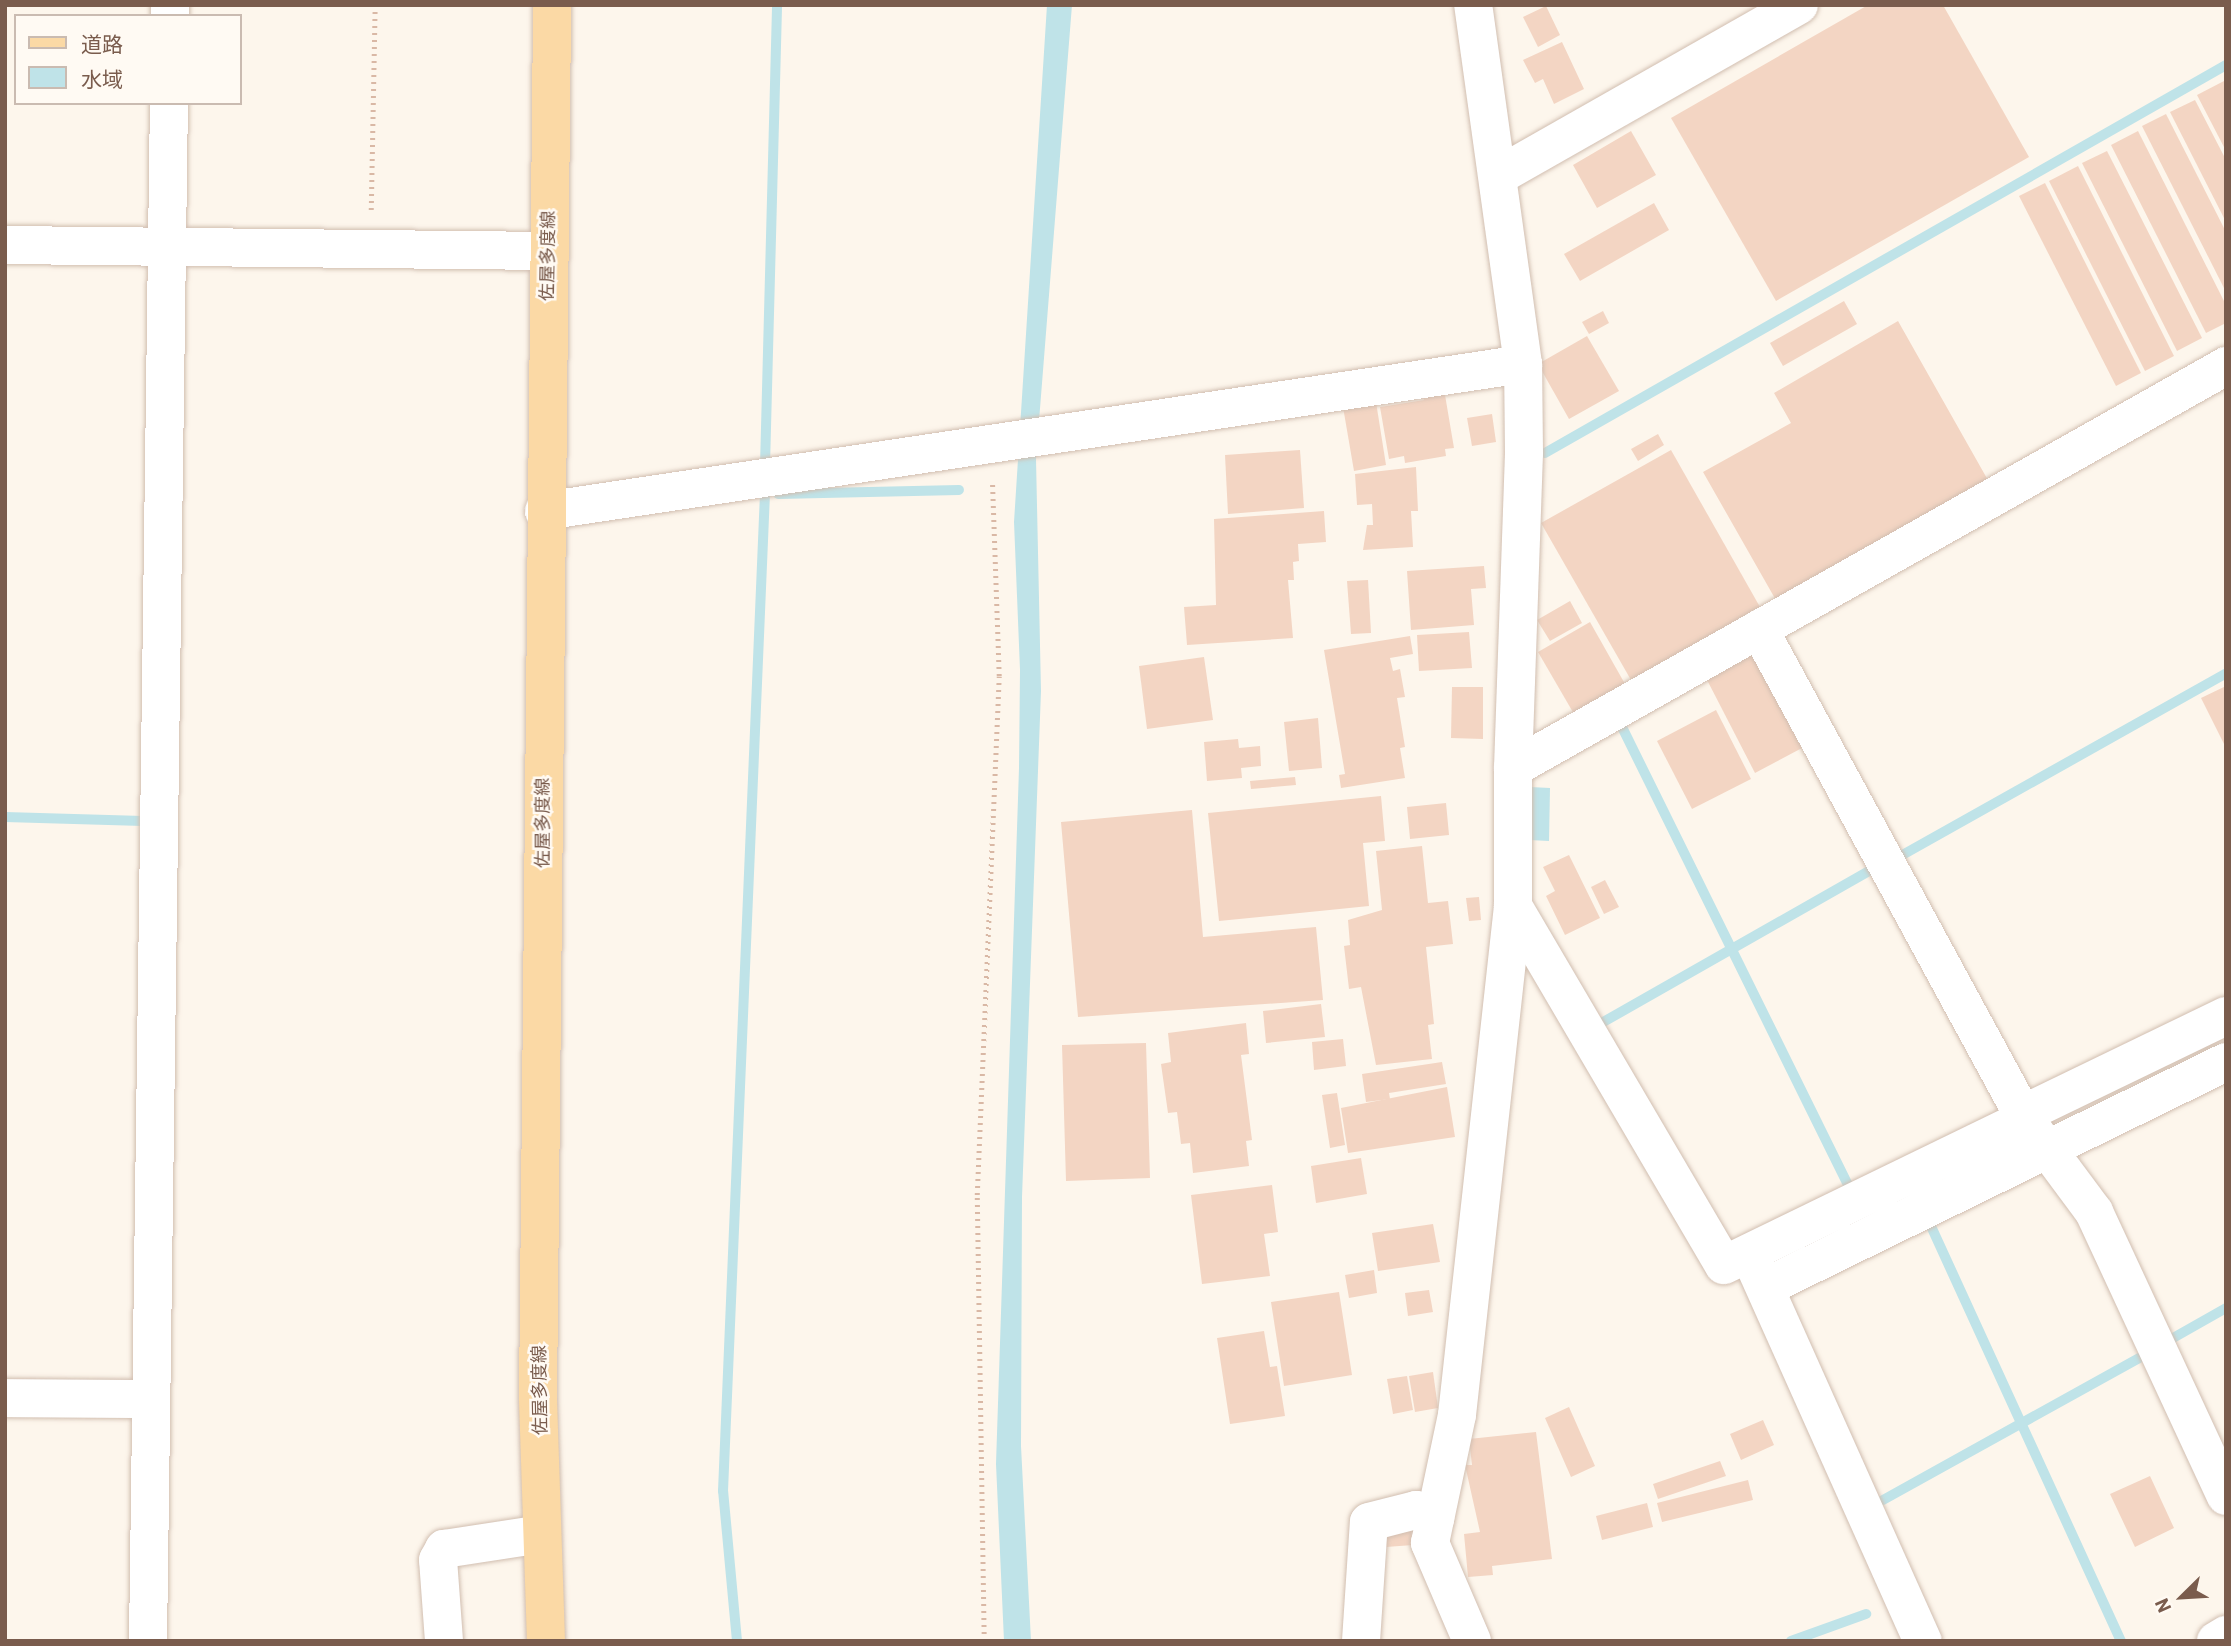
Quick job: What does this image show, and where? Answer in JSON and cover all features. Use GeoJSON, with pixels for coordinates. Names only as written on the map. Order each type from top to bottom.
{"type":"FeatureCollection","features":[{"type":"Feature","properties":{"kind":"main road","name":"佐屋多度線"},"geometry":{"type":"LineString","coordinates":[[546,1641],[538,1384],[544,511],[552,5]]}},
{"type":"Feature","properties":{"kind":"street"},"geometry":{"type":"LineString","coordinates":[[1472,1641],[1430,1543],[1457,1415],[1513,906],[1513,768],[1522,364],[1473,5]]}},
{"type":"Feature","properties":{"kind":"street"},"geometry":{"type":"LineString","coordinates":[[1498,176],[1799,5]]}},
{"type":"Feature","properties":{"kind":"street"},"geometry":{"type":"LineString","coordinates":[[148,1641],[169,105]]}},
{"type":"Feature","properties":{"kind":"street"},"geometry":{"type":"LineString","coordinates":[[5,245],[547,251]]}},
{"type":"Feature","properties":{"kind":"street"},"geometry":{"type":"LineString","coordinates":[[544,511],[1522,364]]}},
{"type":"Feature","properties":{"kind":"street"},"geometry":{"type":"LineString","coordinates":[[1513,768],[2226,366]]}},
{"type":"Feature","properties":{"kind":"street"},"geometry":{"type":"LineString","coordinates":[[1759,629],[2034,1130],[2094,1212],[2226,1496]]}},
{"type":"Feature","properties":{"kind":"street"},"geometry":{"type":"LineString","coordinates":[[1513,906],[1724,1265],[1757,1269],[2034,1130],[2226,1016]]}},
{"type":"Feature","properties":{"kind":"street"},"geometry":{"type":"LineString","coordinates":[[2034,1130],[2226,1062]]}},
{"type":"Feature","properties":{"kind":"street"},"geometry":{"type":"LineString","coordinates":[[1757,1269],[1923,1641]]}},
{"type":"Feature","properties":{"kind":"street"},"geometry":{"type":"LineString","coordinates":[[5,1398],[151,1399]]}},
{"type":"Feature","properties":{"kind":"street"},"geometry":{"type":"LineString","coordinates":[[1361,1641],[1369,1522],[1416,1510],[1435,1518]]}},
{"type":"Feature","properties":{"kind":"street"},"geometry":{"type":"LineString","coordinates":[[444,1641],[438,1560],[444,1549],[542,1534]]}},
{"type":"Feature","properties":{"kind":"street"},"geometry":{"type":"LineString","coordinates":[[2216,1641],[2226,1636]]}},
{"type":"Feature","properties":{"kind":"path"},"geometry":{"type":"LineString","coordinates":[[370,249],[374,5]]}},
{"type":"Feature","properties":{"kind":"path"},"geometry":{"type":"LineString","coordinates":[[984,1641],[977,1195],[999,676],[1015,441]]}},
{"type":"Feature","properties":{"kind":"water"},"geometry":{"type":"Polygon","coordinates":[[[1047,5],[1072,5],[1036,459],[1041,691],[1022,1197],[1021,1446],[1031,1641],[1004,1641],[996,1464],[1019,768],[1020,670],[1014,522],[1047,5]]]}},
{"type":"Feature","properties":{"kind":"water"},"geometry":{"type":"Polygon","coordinates":[[[1530,787],[1550,788],[1549,841],[1529,840],[1530,787]]]}},
{"type":"Feature","properties":{"kind":"building"},"geometry":{"type":"Polygon","coordinates":[[[1868,5],[1943,5],[2029,157],[1776,301],[1671,118],[1868,5]]]}},
{"type":"Feature","properties":{"kind":"building"},"geometry":{"type":"Polygon","coordinates":[[[1546,6],[1560,35],[1538,47],[1523,17],[1546,6]]]}},
{"type":"Feature","properties":{"kind":"building"},"geometry":{"type":"Polygon","coordinates":[[[1562,42],[1584,89],[1554,104],[1543,79],[1535,83],[1523,60],[1562,42]]]}},
{"type":"Feature","properties":{"kind":"building"},"geometry":{"type":"Polygon","coordinates":[[[2224,81],[2226,85],[2226,151],[2197,95],[2224,81]]]}},
{"type":"Feature","properties":{"kind":"building"},"geometry":{"type":"Polygon","coordinates":[[[2195,100],[2226,160],[2226,222],[2170,112],[2195,100]]]}},
{"type":"Feature","properties":{"kind":"building"},"geometry":{"type":"Polygon","coordinates":[[[2166,114],[2226,232],[2226,292],[2142,126],[2166,114]]]}},
{"type":"Feature","properties":{"kind":"building"},"geometry":{"type":"Polygon","coordinates":[[[1631,131],[1656,175],[1597,208],[1573,165],[1631,131]]]}},
{"type":"Feature","properties":{"kind":"building"},"geometry":{"type":"Polygon","coordinates":[[[2138,131],[2226,305],[2226,323],[2206,333],[2111,145],[2138,131]]]}},
{"type":"Feature","properties":{"kind":"building"},"geometry":{"type":"Polygon","coordinates":[[[2107,151],[2202,338],[2177,351],[2082,163],[2107,151]]]}},
{"type":"Feature","properties":{"kind":"building"},"geometry":{"type":"Polygon","coordinates":[[[2078,166],[2174,356],[2145,371],[2049,181],[2078,166]]]}},
{"type":"Feature","properties":{"kind":"building"},"geometry":{"type":"Polygon","coordinates":[[[2045,183],[2141,373],[2116,386],[2019,196],[2045,183]]]}},
{"type":"Feature","properties":{"kind":"building"},"geometry":{"type":"Polygon","coordinates":[[[1654,203],[1669,230],[1580,281],[1564,254],[1654,203]]]}},
{"type":"Feature","properties":{"kind":"building"},"geometry":{"type":"Polygon","coordinates":[[[1844,301],[1857,324],[1783,366],[1770,343],[1844,301]]]}},
{"type":"Feature","properties":{"kind":"building"},"geometry":{"type":"Polygon","coordinates":[[[1603,311],[1609,323],[1589,334],[1582,322],[1603,311]]]}},
{"type":"Feature","properties":{"kind":"building"},"geometry":{"type":"Polygon","coordinates":[[[1898,321],[1989,482],[1777,602],[1703,472],[1791,423],[1774,393],[1898,321]]]}},
{"type":"Feature","properties":{"kind":"building"},"geometry":{"type":"Polygon","coordinates":[[[1587,336],[1619,391],[1569,419],[1538,364],[1587,336]]]}},
{"type":"Feature","properties":{"kind":"building"},"geometry":{"type":"Polygon","coordinates":[[[1444,389],[1454,448],[1445,449],[1446,456],[1405,463],[1404,456],[1389,459],[1380,407],[1424,400],[1422,392],[1444,389]]]}},
{"type":"Feature","properties":{"kind":"building"},"geometry":{"type":"Polygon","coordinates":[[[1376,402],[1386,465],[1354,471],[1343,407],[1376,402]]]}},
{"type":"Feature","properties":{"kind":"building"},"geometry":{"type":"Polygon","coordinates":[[[1492,414],[1496,442],[1472,446],[1467,418],[1492,414]]]}},
{"type":"Feature","properties":{"kind":"building"},"geometry":{"type":"Polygon","coordinates":[[[1658,434],[1664,445],[1638,461],[1631,449],[1658,434]]]}},
{"type":"Feature","properties":{"kind":"building"},"geometry":{"type":"Polygon","coordinates":[[[1300,450],[1304,508],[1228,514],[1225,455],[1300,450]]]}},
{"type":"Feature","properties":{"kind":"building"},"geometry":{"type":"Polygon","coordinates":[[[1671,450],[1760,607],[1631,680],[1541,523],[1671,450]]]}},
{"type":"Feature","properties":{"kind":"building"},"geometry":{"type":"Polygon","coordinates":[[[1416,467],[1418,511],[1411,511],[1413,547],[1363,550],[1367,525],[1373,525],[1372,504],[1357,505],[1355,474],[1416,467]]]}},
{"type":"Feature","properties":{"kind":"building"},"geometry":{"type":"Polygon","coordinates":[[[1324,511],[1326,542],[1298,544],[1299,561],[1293,562],[1294,580],[1288,580],[1293,638],[1187,645],[1184,607],[1216,605],[1214,519],[1324,511]]]}},
{"type":"Feature","properties":{"kind":"building"},"geometry":{"type":"Polygon","coordinates":[[[1484,566],[1486,588],[1471,589],[1474,625],[1411,630],[1407,571],[1484,566]]]}},
{"type":"Feature","properties":{"kind":"building"},"geometry":{"type":"Polygon","coordinates":[[[1368,580],[1371,633],[1351,634],[1347,581],[1368,580]]]}},
{"type":"Feature","properties":{"kind":"building"},"geometry":{"type":"Polygon","coordinates":[[[1570,601],[1582,623],[1550,641],[1537,620],[1570,601]]]}},
{"type":"Feature","properties":{"kind":"building"},"geometry":{"type":"Polygon","coordinates":[[[1590,622],[1625,684],[1574,714],[1538,652],[1590,622]]]}},
{"type":"Feature","properties":{"kind":"building"},"geometry":{"type":"Polygon","coordinates":[[[1469,632],[1472,668],[1419,671],[1417,635],[1469,632]]]}},
{"type":"Feature","properties":{"kind":"building"},"geometry":{"type":"Polygon","coordinates":[[[1410,636],[1413,654],[1390,658],[1393,671],[1400,669],[1405,697],[1397,698],[1405,747],[1400,748],[1405,778],[1341,788],[1339,775],[1345,774],[1324,650],[1410,636]]]}},
{"type":"Feature","properties":{"kind":"building"},"geometry":{"type":"Polygon","coordinates":[[[1752,652],[1802,748],[1755,773],[1705,676],[1752,652]]]}},
{"type":"Feature","properties":{"kind":"building"},"geometry":{"type":"Polygon","coordinates":[[[1204,657],[1213,720],[1147,729],[1139,666],[1204,657]]]}},
{"type":"Feature","properties":{"kind":"building"},"geometry":{"type":"Polygon","coordinates":[[[2226,686],[2226,748],[2201,698],[2226,686]]]}},
{"type":"Feature","properties":{"kind":"building"},"geometry":{"type":"Polygon","coordinates":[[[1452,687],[1483,687],[1483,739],[1451,738],[1452,687]]]}},
{"type":"Feature","properties":{"kind":"building"},"geometry":{"type":"Polygon","coordinates":[[[1716,710],[1751,779],[1692,809],[1657,741],[1716,710]]]}},
{"type":"Feature","properties":{"kind":"building"},"geometry":{"type":"Polygon","coordinates":[[[1318,718],[1322,768],[1289,771],[1284,722],[1318,718]]]}},
{"type":"Feature","properties":{"kind":"building"},"geometry":{"type":"Polygon","coordinates":[[[1238,739],[1239,748],[1260,746],[1261,766],[1241,768],[1242,778],[1207,781],[1204,742],[1238,739]]]}},
{"type":"Feature","properties":{"kind":"building"},"geometry":{"type":"Polygon","coordinates":[[[1295,777],[1296,785],[1251,789],[1250,781],[1295,777]]]}},
{"type":"Feature","properties":{"kind":"building"},"geometry":{"type":"Polygon","coordinates":[[[1381,796],[1385,841],[1363,843],[1369,906],[1219,921],[1208,813],[1381,796]]]}},
{"type":"Feature","properties":{"kind":"building"},"geometry":{"type":"Polygon","coordinates":[[[1446,803],[1449,835],[1410,839],[1407,807],[1446,803]]]}},
{"type":"Feature","properties":{"kind":"building"},"geometry":{"type":"Polygon","coordinates":[[[1192,810],[1203,937],[1316,927],[1323,1000],[1078,1017],[1061,822],[1192,810]]]}},
{"type":"Feature","properties":{"kind":"building"},"geometry":{"type":"Polygon","coordinates":[[[1422,846],[1428,903],[1448,901],[1453,944],[1426,947],[1434,1024],[1428,1025],[1432,1059],[1376,1065],[1361,987],[1349,989],[1344,946],[1350,945],[1348,920],[1382,910],[1376,851],[1422,846]]]}},
{"type":"Feature","properties":{"kind":"building"},"geometry":{"type":"Polygon","coordinates":[[[1569,855],[1600,918],[1565,935],[1546,896],[1555,891],[1543,867],[1569,855]]]}},
{"type":"Feature","properties":{"kind":"building"},"geometry":{"type":"Polygon","coordinates":[[[1605,880],[1619,907],[1604,914],[1591,887],[1605,880]]]}},
{"type":"Feature","properties":{"kind":"building"},"geometry":{"type":"Polygon","coordinates":[[[1479,897],[1481,920],[1469,921],[1466,898],[1479,897]]]}},
{"type":"Feature","properties":{"kind":"building"},"geometry":{"type":"Polygon","coordinates":[[[1321,1004],[1325,1037],[1266,1043],[1263,1011],[1321,1004]]]}},
{"type":"Feature","properties":{"kind":"building"},"geometry":{"type":"Polygon","coordinates":[[[1246,1023],[1249,1054],[1241,1055],[1252,1140],[1246,1141],[1249,1166],[1193,1173],[1190,1143],[1181,1144],[1177,1112],[1168,1113],[1161,1064],[1171,1062],[1168,1033],[1246,1023]]]}},
{"type":"Feature","properties":{"kind":"building"},"geometry":{"type":"Polygon","coordinates":[[[1343,1039],[1346,1066],[1314,1070],[1312,1042],[1343,1039]]]}},
{"type":"Feature","properties":{"kind":"building"},"geometry":{"type":"Polygon","coordinates":[[[1146,1043],[1150,1178],[1066,1181],[1062,1045],[1146,1043]]]}},
{"type":"Feature","properties":{"kind":"building"},"geometry":{"type":"Polygon","coordinates":[[[1442,1062],[1446,1084],[1389,1093],[1390,1099],[1366,1102],[1362,1074],[1442,1062]]]}},
{"type":"Feature","properties":{"kind":"building"},"geometry":{"type":"Polygon","coordinates":[[[1447,1087],[1455,1137],[1348,1153],[1341,1108],[1447,1087]]]}},
{"type":"Feature","properties":{"kind":"building"},"geometry":{"type":"Polygon","coordinates":[[[1337,1093],[1345,1145],[1330,1148],[1322,1095],[1337,1093]]]}},
{"type":"Feature","properties":{"kind":"building"},"geometry":{"type":"Polygon","coordinates":[[[1361,1158],[1367,1194],[1316,1203],[1311,1166],[1361,1158]]]}},
{"type":"Feature","properties":{"kind":"building"},"geometry":{"type":"Polygon","coordinates":[[[1272,1185],[1278,1232],[1264,1234],[1270,1276],[1202,1284],[1191,1195],[1272,1185]]]}},
{"type":"Feature","properties":{"kind":"building"},"geometry":{"type":"Polygon","coordinates":[[[1433,1224],[1440,1262],[1378,1271],[1372,1233],[1433,1224]]]}},
{"type":"Feature","properties":{"kind":"building"},"geometry":{"type":"Polygon","coordinates":[[[1374,1270],[1377,1293],[1349,1298],[1345,1275],[1374,1270]]]}},
{"type":"Feature","properties":{"kind":"building"},"geometry":{"type":"Polygon","coordinates":[[[1429,1290],[1433,1312],[1408,1316],[1405,1293],[1429,1290]]]}},
{"type":"Feature","properties":{"kind":"building"},"geometry":{"type":"Polygon","coordinates":[[[1339,1292],[1352,1375],[1284,1386],[1271,1302],[1339,1292]]]}},
{"type":"Feature","properties":{"kind":"building"},"geometry":{"type":"Polygon","coordinates":[[[1264,1331],[1270,1367],[1277,1366],[1285,1416],[1230,1424],[1217,1338],[1264,1331]]]}},
{"type":"Feature","properties":{"kind":"building"},"geometry":{"type":"Polygon","coordinates":[[[1433,1372],[1438,1408],[1415,1412],[1409,1376],[1433,1372]]]}},
{"type":"Feature","properties":{"kind":"building"},"geometry":{"type":"Polygon","coordinates":[[[1407,1376],[1413,1410],[1393,1414],[1387,1379],[1407,1376]]]}},
{"type":"Feature","properties":{"kind":"building"},"geometry":{"type":"Polygon","coordinates":[[[1569,1407],[1595,1466],[1571,1477],[1545,1418],[1569,1407]]]}},
{"type":"Feature","properties":{"kind":"building"},"geometry":{"type":"Polygon","coordinates":[[[1763,1420],[1774,1445],[1741,1460],[1730,1434],[1763,1420]]]}},
{"type":"Feature","properties":{"kind":"building"},"geometry":{"type":"Polygon","coordinates":[[[1536,1432],[1552,1559],[1492,1566],[1493,1575],[1468,1577],[1464,1534],[1480,1532],[1465,1465],[1472,1465],[1469,1439],[1536,1432]]]}},
{"type":"Feature","properties":{"kind":"building"},"geometry":{"type":"Polygon","coordinates":[[[1720,1461],[1726,1476],[1658,1499],[1653,1484],[1720,1461]]]}},
{"type":"Feature","properties":{"kind":"building"},"geometry":{"type":"Polygon","coordinates":[[[2150,1476],[2174,1528],[2135,1547],[2110,1494],[2150,1476]]]}},
{"type":"Feature","properties":{"kind":"building"},"geometry":{"type":"Polygon","coordinates":[[[1748,1480],[1753,1500],[1662,1522],[1657,1503],[1748,1480]]]}},
{"type":"Feature","properties":{"kind":"building"},"geometry":{"type":"Polygon","coordinates":[[[1647,1503],[1653,1527],[1602,1540],[1596,1516],[1647,1503]]]}},
{"type":"Feature","properties":{"kind":"building"},"geometry":{"type":"Polygon","coordinates":[[[1410,1525],[1413,1545],[1386,1547],[1385,1528],[1410,1525]]]}},
{"type":"Feature","properties":{"kind":"waterway"},"geometry":{"type":"LineString","coordinates":[[765,466],[777,5]]}},
{"type":"Feature","properties":{"kind":"waterway"},"geometry":{"type":"LineString","coordinates":[[1545,453],[2226,65]]}},
{"type":"Feature","properties":{"kind":"waterway"},"geometry":{"type":"LineString","coordinates":[[778,494],[959,490]]}},
{"type":"Feature","properties":{"kind":"waterway"},"geometry":{"type":"LineString","coordinates":[[737,1641],[723,1491],[765,494]]}},
{"type":"Feature","properties":{"kind":"waterway"},"geometry":{"type":"LineString","coordinates":[[1897,858],[2226,673]]}},
{"type":"Feature","properties":{"kind":"waterway"},"geometry":{"type":"LineString","coordinates":[[1621,725],[1850,1189]]}},
{"type":"Feature","properties":{"kind":"waterway"},"geometry":{"type":"LineString","coordinates":[[5,817],[143,821]]}},
{"type":"Feature","properties":{"kind":"waterway"},"geometry":{"type":"LineString","coordinates":[[1598,1025],[1878,866]]}},
{"type":"Feature","properties":{"kind":"waterway"},"geometry":{"type":"LineString","coordinates":[[1930,1224],[2121,1641]]}},
{"type":"Feature","properties":{"kind":"waterway"},"geometry":{"type":"LineString","coordinates":[[2166,1342],[2226,1308]]}},
{"type":"Feature","properties":{"kind":"waterway"},"geometry":{"type":"LineString","coordinates":[[1883,1500],[2148,1353]]}},
{"type":"Feature","properties":{"kind":"waterway"},"geometry":{"type":"LineString","coordinates":[[1791,1641],[1866,1614]]}}]}
